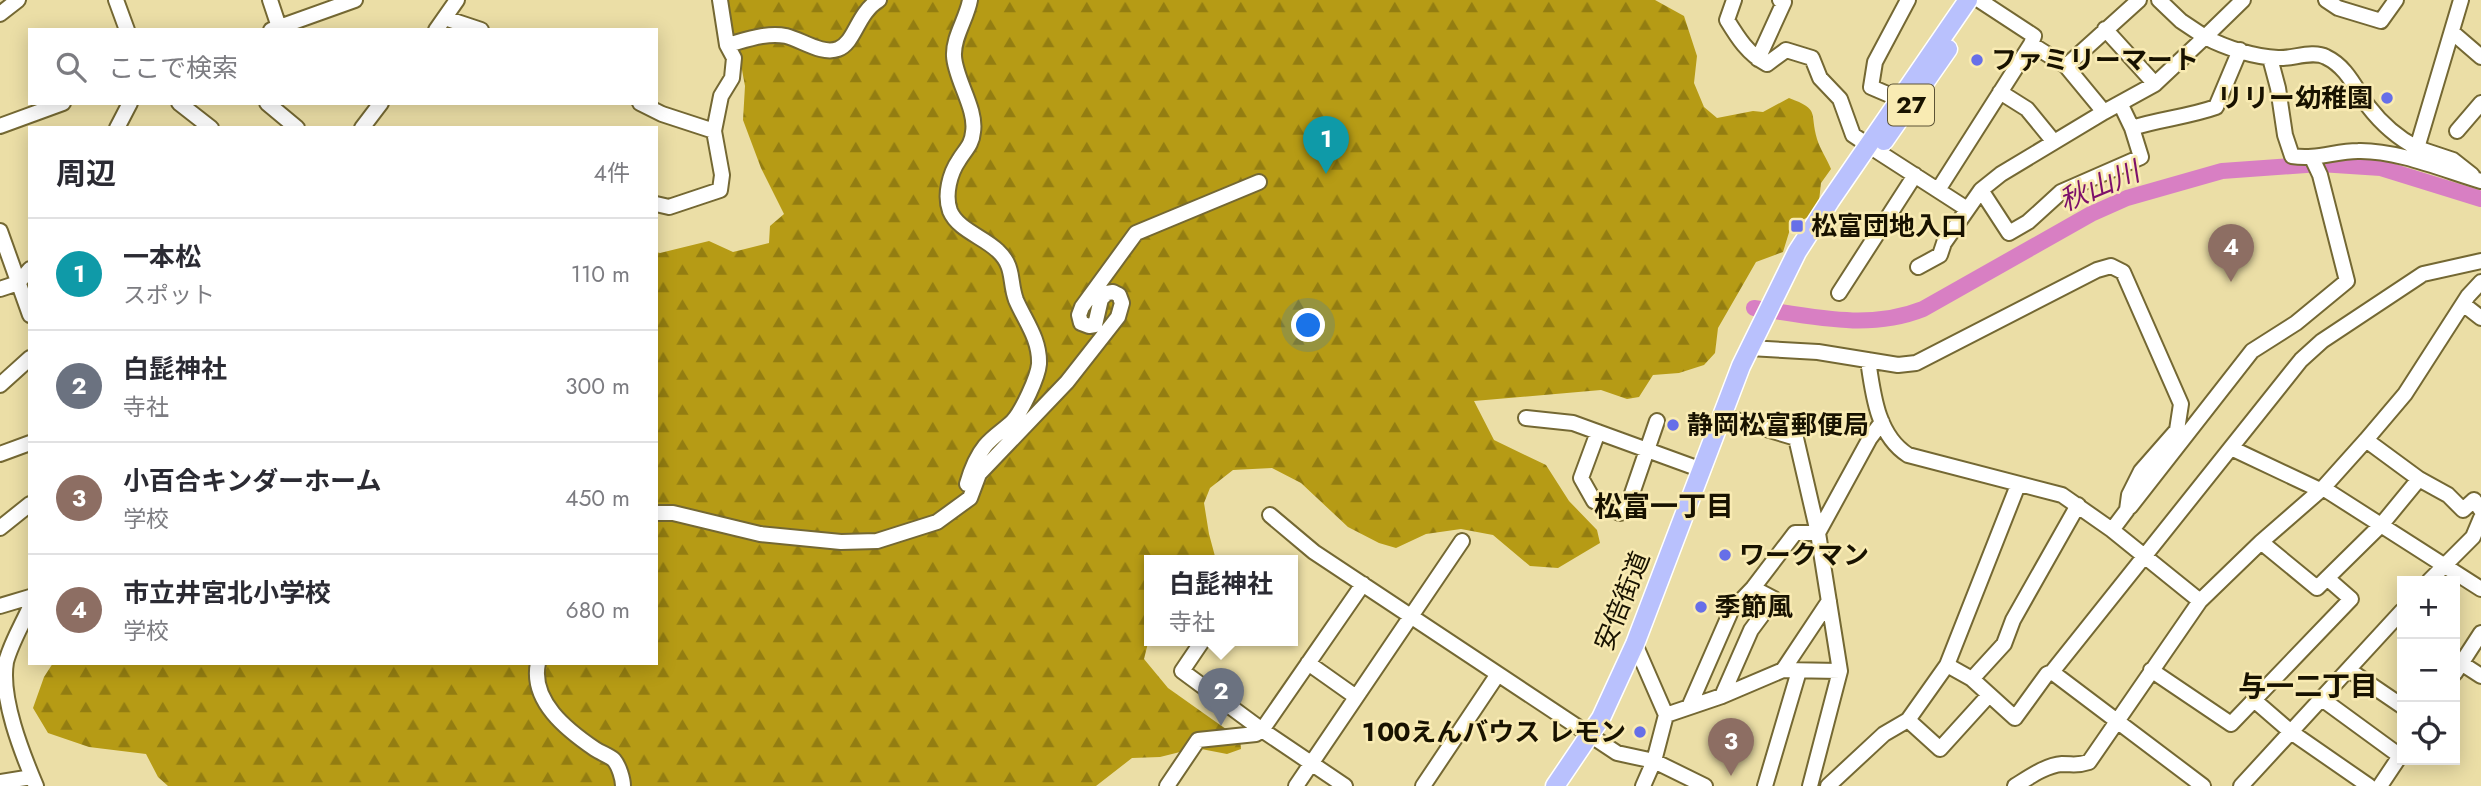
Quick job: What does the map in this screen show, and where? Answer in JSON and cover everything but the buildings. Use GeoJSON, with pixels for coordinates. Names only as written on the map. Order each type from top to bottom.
{"type":"FeatureCollection","features":[{"type":"Feature","properties":{"kind":"main road","name":"安倍街道"},"geometry":{"type":"LineString","coordinates":[[1873,148],[1899,99],[1977,0]]}},
{"type":"Feature","properties":{"kind":"main road","name":"安倍街道"},"geometry":{"type":"LineString","coordinates":[[1555,786],[1591,736],[1635,644],[1749,348],[1797,252],[1830,201],[1873,148],[1977,0]]}},
{"type":"Feature","properties":{"kind":"street"},"geometry":{"type":"LineString","coordinates":[[0,14],[18,0]]}},
{"type":"Feature","properties":{"kind":"street"},"geometry":{"type":"LineString","coordinates":[[116,0],[126,28]]}},
{"type":"Feature","properties":{"kind":"street"},"geometry":{"type":"LineString","coordinates":[[270,0],[275,28],[355,0]]}},
{"type":"Feature","properties":{"kind":"street"},"geometry":{"type":"LineString","coordinates":[[457,0],[441,24],[468,28]]}},
{"type":"Feature","properties":{"kind":"street"},"geometry":{"type":"LineString","coordinates":[[658,204],[668,207],[720,190],[722,175],[715,131],[721,96],[732,78],[734,58],[727,45],[720,0]]}},
{"type":"Feature","properties":{"kind":"street"},"geometry":{"type":"LineString","coordinates":[[727,45],[766,36],[785,36],[827,51],[839,49],[848,43],[865,12],[879,0]]}},
{"type":"Feature","properties":{"kind":"street"},"geometry":{"type":"LineString","coordinates":[[961,502],[973,464],[985,445],[1014,420],[1039,366],[1034,335],[1015,298],[1011,268],[999,251],[959,223],[951,212],[948,201],[950,179],[958,160],[970,146],[974,130],[954,54],[970,0]]}},
{"type":"Feature","properties":{"kind":"street"},"geometry":{"type":"LineString","coordinates":[[1734,0],[1727,20],[1741,43],[1758,59],[1767,64],[1786,50],[1812,58],[1820,78],[1840,99],[1853,135],[1967,209]]}},
{"type":"Feature","properties":{"kind":"street"},"geometry":{"type":"LineString","coordinates":[[1758,59],[1784,2],[1780,0]]}},
{"type":"Feature","properties":{"kind":"street"},"geometry":{"type":"LineString","coordinates":[[1899,99],[1871,87],[1875,62],[1908,0]]}},
{"type":"Feature","properties":{"kind":"street"},"geometry":{"type":"LineString","coordinates":[[1938,190],[2034,36],[1977,0]]}},
{"type":"Feature","properties":{"kind":"street"},"geometry":{"type":"LineString","coordinates":[[2066,66],[2139,0]]}},
{"type":"Feature","properties":{"kind":"street"},"geometry":{"type":"LineString","coordinates":[[2159,0],[2180,21],[2220,45],[2270,58],[2322,55],[2334,61],[2342,68],[2368,106],[2400,138],[2417,148],[2453,160],[2480,181]]}},
{"type":"Feature","properties":{"kind":"street"},"geometry":{"type":"LineString","coordinates":[[1918,267],[1940,255],[1944,243],[1981,190],[2001,174],[2155,84],[2244,0]]}},
{"type":"Feature","properties":{"kind":"street"},"geometry":{"type":"LineString","coordinates":[[2326,0],[2338,8],[2381,21],[2396,0]]}},
{"type":"Feature","properties":{"kind":"street"},"geometry":{"type":"LineString","coordinates":[[2417,148],[2461,0]]}},
{"type":"Feature","properties":{"kind":"street"},"geometry":{"type":"LineString","coordinates":[[306,17],[314,28]]}},
{"type":"Feature","properties":{"kind":"street"},"geometry":{"type":"LineString","coordinates":[[2105,29],[2155,84]]}},
{"type":"Feature","properties":{"kind":"street"},"geometry":{"type":"LineString","coordinates":[[2452,32],[2481,57]]}},
{"type":"Feature","properties":{"kind":"street"},"geometry":{"type":"LineString","coordinates":[[2031,44],[2066,66],[2104,113]]}},
{"type":"Feature","properties":{"kind":"street"},"geometry":{"type":"LineString","coordinates":[[2132,128],[2152,121],[2190,116],[2216,107],[2240,50]]}},
{"type":"Feature","properties":{"kind":"street"},"geometry":{"type":"LineString","coordinates":[[2270,58],[2292,156],[2312,158],[2358,151],[2384,153],[2480,181]]}},
{"type":"Feature","properties":{"kind":"street"},"geometry":{"type":"LineString","coordinates":[[2000,92],[2027,109],[2054,142]]}},
{"type":"Feature","properties":{"kind":"street"},"geometry":{"type":"LineString","coordinates":[[1981,190],[2009,233],[2028,222],[2061,192],[2141,157],[2132,128],[2120,103]]}},
{"type":"Feature","properties":{"kind":"street"},"geometry":{"type":"LineString","coordinates":[[2457,131],[2481,103]]}},
{"type":"Feature","properties":{"kind":"street"},"geometry":{"type":"LineString","coordinates":[[0,126],[58,105]]}},
{"type":"Feature","properties":{"kind":"street"},"geometry":{"type":"LineString","coordinates":[[118,126],[129,105]]}},
{"type":"Feature","properties":{"kind":"street"},"geometry":{"type":"LineString","coordinates":[[182,105],[208,126]]}},
{"type":"Feature","properties":{"kind":"street"},"geometry":{"type":"LineString","coordinates":[[269,105],[295,126]]}},
{"type":"Feature","properties":{"kind":"street"},"geometry":{"type":"LineString","coordinates":[[644,105],[662,114],[715,131]]}},
{"type":"Feature","properties":{"kind":"street"},"geometry":{"type":"LineString","coordinates":[[2112,530],[2252,351],[2296,323],[2347,281],[2320,174],[2312,158]]}},
{"type":"Feature","properties":{"kind":"street"},"geometry":{"type":"LineString","coordinates":[[1839,293],[1915,175]]}},
{"type":"Feature","properties":{"kind":"street"},"geometry":{"type":"LineString","coordinates":[[658,513],[673,513],[760,534],[841,542],[877,541],[937,522],[970,498],[979,474],[1067,383],[1118,317],[1122,303],[1119,295],[1113,292],[1107,293],[1101,299],[1095,324],[1088,327],[1081,323],[1079,315],[1082,307],[1136,233],[1259,182]]}},
{"type":"Feature","properties":{"kind":"street"},"geometry":{"type":"LineString","coordinates":[[0,231],[28,310]]}},
{"type":"Feature","properties":{"kind":"street"},"geometry":{"type":"LineString","coordinates":[[1947,665],[1972,679],[2015,718],[2047,674],[2052,672],[2301,360],[2322,341],[2423,274],[2481,261]]}},
{"type":"Feature","properties":{"kind":"street"},"geometry":{"type":"LineString","coordinates":[[1749,348],[1818,352],[1898,365],[1916,363],[2096,270],[2111,266],[2123,272],[2181,404],[2177,430],[2141,471],[2129,495],[2127,510]]}},
{"type":"Feature","properties":{"kind":"street"},"geometry":{"type":"LineString","coordinates":[[0,289],[18,283],[28,271]]}},
{"type":"Feature","properties":{"kind":"street"},"geometry":{"type":"LineString","coordinates":[[2015,786],[2034,774],[2060,764],[2076,767],[2090,762],[2200,601],[2321,489],[2366,440],[2405,394],[2463,304],[2480,286]]}},
{"type":"Feature","properties":{"kind":"street"},"geometry":{"type":"LineString","coordinates":[[2463,304],[2481,318]]}},
{"type":"Feature","properties":{"kind":"street"},"geometry":{"type":"LineString","coordinates":[[0,385],[28,360]]}},
{"type":"Feature","properties":{"kind":"street"},"geometry":{"type":"LineString","coordinates":[[1868,360],[1872,390],[1882,422],[1896,447],[1908,455],[2062,495],[2112,530],[2200,601]]}},
{"type":"Feature","properties":{"kind":"street"},"geometry":{"type":"LineString","coordinates":[[1723,416],[1797,438],[1818,533],[1840,671],[1810,786]]}},
{"type":"Feature","properties":{"kind":"street"},"geometry":{"type":"LineString","coordinates":[[1526,418],[1573,423],[1702,470]]}},
{"type":"Feature","properties":{"kind":"street"},"geometry":{"type":"LineString","coordinates":[[1598,432],[1581,478],[1594,501],[1620,513],[1626,511],[1657,421]]}},
{"type":"Feature","properties":{"kind":"street"},"geometry":{"type":"LineString","coordinates":[[1818,533],[1870,438],[1882,422]]}},
{"type":"Feature","properties":{"kind":"street"},"geometry":{"type":"LineString","coordinates":[[2366,440],[2419,479],[2448,495],[2463,510],[2474,500],[2481,510]]}},
{"type":"Feature","properties":{"kind":"street"},"geometry":{"type":"LineString","coordinates":[[0,454],[28,444]]}},
{"type":"Feature","properties":{"kind":"street"},"geometry":{"type":"LineString","coordinates":[[2231,448],[2321,489],[2382,524],[2481,589]]}},
{"type":"Feature","properties":{"kind":"street"},"geometry":{"type":"LineString","coordinates":[[2261,542],[2317,588],[2382,524],[2419,479]]}},
{"type":"Feature","properties":{"kind":"street"},"geometry":{"type":"LineString","coordinates":[[1828,786],[1884,734],[1908,720],[1947,665],[2018,485]]}},
{"type":"Feature","properties":{"kind":"street"},"geometry":{"type":"LineString","coordinates":[[1972,679],[2004,644],[2013,620],[2078,505]]}},
{"type":"Feature","properties":{"kind":"street"},"geometry":{"type":"LineString","coordinates":[[0,528],[28,506]]}},
{"type":"Feature","properties":{"kind":"street"},"geometry":{"type":"LineString","coordinates":[[1270,515],[1314,552],[1616,753],[1654,761],[1705,786]]}},
{"type":"Feature","properties":{"kind":"street"},"geometry":{"type":"LineString","coordinates":[[2434,576],[2473,537],[2481,518]]}},
{"type":"Feature","properties":{"kind":"street"},"geometry":{"type":"LineString","coordinates":[[1689,707],[1731,611],[1753,588],[1795,533],[1818,533]]}},
{"type":"Feature","properties":{"kind":"street"},"geometry":{"type":"LineString","coordinates":[[1296,786],[1462,541]]}},
{"type":"Feature","properties":{"kind":"street"},"geometry":{"type":"LineString","coordinates":[[2151,670],[2231,724],[2351,599],[2327,578]]}},
{"type":"Feature","properties":{"kind":"street"},"geometry":{"type":"LineString","coordinates":[[1167,786],[1198,740],[1256,734],[1262,730],[1363,584]]}},
{"type":"Feature","properties":{"kind":"street"},"geometry":{"type":"LineString","coordinates":[[1722,696],[1751,630],[1774,599],[1753,588]]}},
{"type":"Feature","properties":{"kind":"street"},"geometry":{"type":"LineString","coordinates":[[0,606],[28,598]]}},
{"type":"Feature","properties":{"kind":"street"},"geometry":{"type":"LineString","coordinates":[[1783,670],[1829,601]]}},
{"type":"Feature","properties":{"kind":"street"},"geometry":{"type":"LineString","coordinates":[[0,782],[34,781],[10,718],[2,687],[6,662],[28,612]]}},
{"type":"Feature","properties":{"kind":"street"},"geometry":{"type":"LineString","coordinates":[[2241,786],[2349,670],[2396,628]]}},
{"type":"Feature","properties":{"kind":"street"},"geometry":{"type":"LineString","coordinates":[[2460,664],[2481,633]]}},
{"type":"Feature","properties":{"kind":"street"},"geometry":{"type":"LineString","coordinates":[[1635,644],[1666,715],[1654,761],[1643,786]]}},
{"type":"Feature","properties":{"kind":"street"},"geometry":{"type":"LineString","coordinates":[[1199,646],[1182,671],[1345,786]]}},
{"type":"Feature","properties":{"kind":"street"},"geometry":{"type":"LineString","coordinates":[[1308,663],[1356,697]]}},
{"type":"Feature","properties":{"kind":"street"},"geometry":{"type":"LineString","coordinates":[[538,665],[535,676],[538,690],[548,707],[578,738],[614,760],[623,786]]}},
{"type":"Feature","properties":{"kind":"street"},"geometry":{"type":"LineString","coordinates":[[2460,669],[2481,677]]}},
{"type":"Feature","properties":{"kind":"street"},"geometry":{"type":"LineString","coordinates":[[1666,715],[1722,696],[1783,670],[1840,671]]}},
{"type":"Feature","properties":{"kind":"street"},"geometry":{"type":"LineString","coordinates":[[2349,670],[2397,703]]}},
{"type":"Feature","properties":{"kind":"street"},"geometry":{"type":"LineString","coordinates":[[1765,786],[1799,671]]}},
{"type":"Feature","properties":{"kind":"street"},"geometry":{"type":"LineString","coordinates":[[2052,672],[2203,786]]}},
{"type":"Feature","properties":{"kind":"street"},"geometry":{"type":"LineString","coordinates":[[1423,786],[1498,674]]}},
{"type":"Feature","properties":{"kind":"street"},"geometry":{"type":"LineString","coordinates":[[1908,720],[1940,749],[1989,695]]}},
{"type":"Feature","properties":{"kind":"street"},"geometry":{"type":"LineString","coordinates":[[2322,699],[2397,751]]}},
{"type":"Feature","properties":{"kind":"street"},"geometry":{"type":"LineString","coordinates":[[2254,700],[2291,732],[2369,786]]}},
{"type":"Feature","properties":{"kind":"street"},"geometry":{"type":"LineString","coordinates":[[2380,786],[2397,760]]}},
{"type":"Feature","properties":{"kind":"green space"},"geometry":{"type":"Polygon","coordinates":[[[726,0],[1655,0],[1684,16],[1697,56],[1694,83],[1704,107],[1717,118],[1753,111],[1763,112],[1789,98],[1799,102],[1812,113],[1817,139],[1831,169],[1821,183],[1819,201],[1808,217],[1791,226],[1783,252],[1756,262],[1718,328],[1715,353],[1704,365],[1679,373],[1653,375],[1639,397],[1627,399],[1601,390],[1474,401],[1494,440],[1546,465],[1569,501],[1597,530],[1600,543],[1558,568],[1530,566],[1493,535],[1461,529],[1426,534],[1396,548],[1379,543],[1348,527],[1301,483],[1272,468],[1233,470],[1210,488],[1204,503],[1215,555],[1144,555],[1144,646],[1147,646],[1144,659],[1168,688],[1240,739],[1241,749],[1227,754],[1196,748],[1160,757],[1132,758],[1096,786],[168,786],[158,777],[146,754],[89,747],[48,733],[33,708],[44,677],[52,665],[658,665],[658,252],[709,241],[733,252],[769,243],[770,226],[784,214],[761,168],[743,120],[745,86],[740,59],[729,34],[726,0]]]}},
{"type":"Feature","properties":{"kind":"waterway","name":"秋山川"},"geometry":{"type":"LineString","coordinates":[[1754,308],[1839,320],[1902,316],[1923,309],[2091,214],[2127,198],[2222,171],[2320,164],[2381,168],[2481,199]]}},
{"type":"Feature","properties":{"kind":"place","name":"ファミリーマート"},"geometry":{"type":"Point","coordinates":[1977,60]}},
{"type":"Feature","properties":{"kind":"place","name":"リリー幼稚園"},"geometry":{"type":"Point","coordinates":[2387,98]}},
{"type":"Feature","properties":{"kind":"place","name":"一本松"},"geometry":{"type":"Point","coordinates":[1326,174]}},
{"type":"Feature","properties":{"kind":"place","name":"松富団地入口"},"geometry":{"type":"Point","coordinates":[1797,226]}},
{"type":"Feature","properties":{"kind":"place","name":"市立井宮北小学校"},"geometry":{"type":"Point","coordinates":[2231,282]}},
{"type":"Feature","properties":{"kind":"place","name":"静岡松富郵便局"},"geometry":{"type":"Point","coordinates":[1673,425]}},
{"type":"Feature","properties":{"kind":"place","name":"ワークマン"},"geometry":{"type":"Point","coordinates":[1725,555]}},
{"type":"Feature","properties":{"kind":"place","name":"季節風"},"geometry":{"type":"Point","coordinates":[1701,607]}},
{"type":"Feature","properties":{"kind":"place","name":"白髭神社"},"geometry":{"type":"Point","coordinates":[1221,726]}},
{"type":"Feature","properties":{"kind":"place","name":"１００えんバウス レモン"},"geometry":{"type":"Point","coordinates":[1640,732]}},
{"type":"Feature","properties":{"kind":"place","name":"小百合キンダーホーム"},"geometry":{"type":"Point","coordinates":[1731,776]}},
{"type":"Feature","properties":{"kind":"district","name":"松富一丁目"},"geometry":{"type":"Point","coordinates":[1664,506]}},
{"type":"Feature","properties":{"kind":"district","name":"与一二丁目"},"geometry":{"type":"Point","coordinates":[2308,686]}}]}
